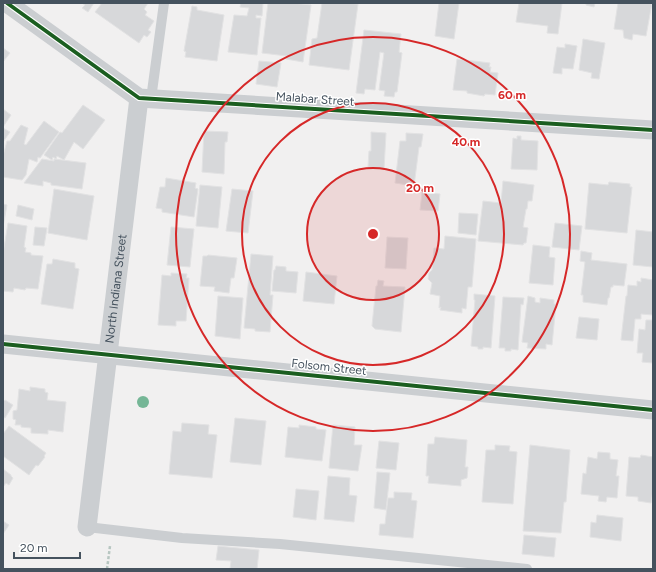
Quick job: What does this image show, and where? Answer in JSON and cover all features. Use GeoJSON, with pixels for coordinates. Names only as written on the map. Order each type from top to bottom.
{"type":"FeatureCollection","features":[{"type":"Feature","properties":{"kind":"street"},"geometry":{"type":"LineString","coordinates":[[6,3],[145,99]]}},
{"type":"Feature","properties":{"kind":"street","name":"Malabar Street"},"geometry":{"type":"LineString","coordinates":[[145,99],[653,130]]}},
{"type":"Feature","properties":{"kind":"street","name":"North Indiana Street"},"geometry":{"type":"LineString","coordinates":[[87,527],[108,355],[145,99]]}},
{"type":"Feature","properties":{"kind":"street","name":"Folsom Street"},"geometry":{"type":"LineString","coordinates":[[3,344],[653,410]]}},
{"type":"Feature","properties":{"kind":"lane"},"geometry":{"type":"LineString","coordinates":[[145,99],[164,3]]}},
{"type":"Feature","properties":{"kind":"lane"},"geometry":{"type":"LineString","coordinates":[[87,527],[182,538],[280,544],[526,569]]}},
{"type":"Feature","properties":{"kind":"building"},"geometry":{"type":"Polygon","coordinates":[[[82,3],[94,3],[88,12],[82,8],[85,5],[82,3]]]}},
{"type":"Feature","properties":{"kind":"building"},"geometry":{"type":"Polygon","coordinates":[[[102,3],[148,3],[144,9],[147,12],[145,15],[154,21],[148,30],[151,32],[147,37],[144,35],[139,43],[95,12],[102,3]]]}},
{"type":"Feature","properties":{"kind":"building"},"geometry":{"type":"Polygon","coordinates":[[[241,3],[263,3],[262,16],[256,15],[256,18],[261,18],[257,55],[228,52],[234,15],[247,16],[249,8],[240,7],[241,3]]]}},
{"type":"Feature","properties":{"kind":"building"},"geometry":{"type":"Polygon","coordinates":[[[268,3],[311,5],[303,62],[286,59],[287,56],[262,53],[268,3]]]}},
{"type":"Feature","properties":{"kind":"building"},"geometry":{"type":"Polygon","coordinates":[[[322,3],[358,4],[349,70],[309,65],[312,39],[317,38],[322,3]]]}},
{"type":"Feature","properties":{"kind":"building"},"geometry":{"type":"Polygon","coordinates":[[[439,3],[459,3],[454,39],[435,36],[439,3]]]}},
{"type":"Feature","properties":{"kind":"building"},"geometry":{"type":"Polygon","coordinates":[[[519,3],[562,3],[558,34],[547,33],[548,26],[516,22],[519,3]]]}},
{"type":"Feature","properties":{"kind":"building"},"geometry":{"type":"Polygon","coordinates":[[[586,3],[595,3],[594,7],[586,5],[586,3]]]}},
{"type":"Feature","properties":{"kind":"building"},"geometry":{"type":"Polygon","coordinates":[[[618,3],[652,3],[646,36],[633,34],[632,40],[624,38],[623,30],[614,29],[618,3]]]}},
{"type":"Feature","properties":{"kind":"building"},"geometry":{"type":"Polygon","coordinates":[[[192,6],[197,7],[197,10],[224,15],[217,61],[185,57],[186,52],[184,51],[192,6]]]}},
{"type":"Feature","properties":{"kind":"building"},"geometry":{"type":"Polygon","coordinates":[[[364,30],[401,34],[399,52],[402,53],[397,92],[395,92],[394,97],[384,96],[385,91],[379,90],[384,53],[380,52],[375,90],[365,89],[364,94],[356,93],[364,30]]]}},
{"type":"Feature","properties":{"kind":"building"},"geometry":{"type":"Polygon","coordinates":[[[583,39],[605,43],[599,79],[591,78],[592,73],[579,70],[583,39]]]}},
{"type":"Feature","properties":{"kind":"building"},"geometry":{"type":"Polygon","coordinates":[[[565,44],[577,46],[573,69],[562,68],[562,74],[553,73],[557,47],[565,48],[565,44]]]}},
{"type":"Feature","properties":{"kind":"building"},"geometry":{"type":"Polygon","coordinates":[[[3,48],[10,53],[3,62],[3,48]]]}},
{"type":"Feature","properties":{"kind":"building"},"geometry":{"type":"Polygon","coordinates":[[[457,59],[490,63],[490,72],[498,73],[495,95],[485,94],[484,96],[467,93],[467,91],[453,90],[457,59]]]}},
{"type":"Feature","properties":{"kind":"building"},"geometry":{"type":"Polygon","coordinates":[[[259,61],[281,63],[277,87],[256,84],[259,61]]]}},
{"type":"Feature","properties":{"kind":"building"},"geometry":{"type":"Polygon","coordinates":[[[83,105],[105,120],[83,149],[74,142],[64,160],[57,156],[56,159],[53,157],[52,160],[44,155],[60,132],[62,133],[83,105]]]}},
{"type":"Feature","properties":{"kind":"building"},"geometry":{"type":"Polygon","coordinates":[[[3,109],[11,115],[3,127],[3,109]]]}},
{"type":"Feature","properties":{"kind":"building"},"geometry":{"type":"Polygon","coordinates":[[[44,121],[59,132],[40,158],[38,157],[37,162],[29,159],[26,175],[22,180],[3,177],[3,156],[7,141],[10,141],[21,125],[28,128],[24,144],[26,145],[44,121]]]}},
{"type":"Feature","properties":{"kind":"building"},"geometry":{"type":"Polygon","coordinates":[[[3,128],[10,132],[3,142],[3,128]]]}},
{"type":"Feature","properties":{"kind":"building"},"geometry":{"type":"Polygon","coordinates":[[[204,131],[228,132],[227,142],[225,142],[224,174],[202,172],[204,131]]]}},
{"type":"Feature","properties":{"kind":"building"},"geometry":{"type":"Polygon","coordinates":[[[371,132],[386,133],[384,169],[368,167],[369,151],[371,151],[371,132]]]}},
{"type":"Feature","properties":{"kind":"building"},"geometry":{"type":"Polygon","coordinates":[[[406,133],[423,134],[421,147],[419,147],[414,186],[395,183],[400,141],[406,141],[406,133]]]}},
{"type":"Feature","properties":{"kind":"building"},"geometry":{"type":"Polygon","coordinates":[[[517,136],[521,136],[521,140],[538,141],[537,170],[511,169],[513,138],[517,139],[517,136]]]}},
{"type":"Feature","properties":{"kind":"building"},"geometry":{"type":"Polygon","coordinates":[[[42,159],[86,163],[82,189],[51,185],[51,183],[43,181],[43,186],[24,183],[42,159]]]}},
{"type":"Feature","properties":{"kind":"building"},"geometry":{"type":"Polygon","coordinates":[[[166,178],[196,183],[195,188],[198,189],[194,217],[162,212],[162,209],[156,208],[160,187],[165,187],[166,178]]]}},
{"type":"Feature","properties":{"kind":"building"},"geometry":{"type":"Polygon","coordinates":[[[503,181],[534,185],[532,201],[528,201],[526,209],[523,227],[528,228],[526,243],[523,245],[478,241],[483,201],[501,203],[503,181]]]}},
{"type":"Feature","properties":{"kind":"building"},"geometry":{"type":"Polygon","coordinates":[[[609,182],[630,184],[630,187],[632,187],[627,233],[585,229],[589,183],[608,185],[609,182]]]}},
{"type":"Feature","properties":{"kind":"building"},"geometry":{"type":"Polygon","coordinates":[[[200,185],[222,187],[218,228],[196,226],[200,185]]]}},
{"type":"Feature","properties":{"kind":"building"},"geometry":{"type":"Polygon","coordinates":[[[54,189],[94,196],[87,240],[48,233],[54,189]]]}},
{"type":"Feature","properties":{"kind":"building"},"geometry":{"type":"Polygon","coordinates":[[[232,189],[253,191],[248,233],[226,231],[232,189]]]}},
{"type":"Feature","properties":{"kind":"building"},"geometry":{"type":"Polygon","coordinates":[[[422,192],[440,194],[438,211],[420,210],[422,192]]]}},
{"type":"Feature","properties":{"kind":"building"},"geometry":{"type":"Polygon","coordinates":[[[3,204],[7,205],[3,227],[3,204]]]}},
{"type":"Feature","properties":{"kind":"building"},"geometry":{"type":"Polygon","coordinates":[[[18,205],[34,209],[32,220],[16,216],[18,205]]]}},
{"type":"Feature","properties":{"kind":"building"},"geometry":{"type":"Polygon","coordinates":[[[459,213],[478,214],[476,235],[458,233],[459,213]]]}},
{"type":"Feature","properties":{"kind":"building"},"geometry":{"type":"Polygon","coordinates":[[[8,223],[27,226],[24,247],[26,248],[25,252],[31,253],[31,255],[43,256],[38,289],[26,288],[25,290],[14,288],[13,292],[3,291],[3,254],[8,223]]]}},
{"type":"Feature","properties":{"kind":"building"},"geometry":{"type":"Polygon","coordinates":[[[555,223],[582,226],[579,250],[552,247],[555,223]]]}},
{"type":"Feature","properties":{"kind":"building"},"geometry":{"type":"Polygon","coordinates":[[[35,227],[47,228],[44,246],[33,245],[35,227]]]}},
{"type":"Feature","properties":{"kind":"building"},"geometry":{"type":"Polygon","coordinates":[[[171,227],[194,229],[190,267],[167,265],[171,227]]]}},
{"type":"Feature","properties":{"kind":"building"},"geometry":{"type":"Polygon","coordinates":[[[636,230],[653,232],[653,267],[633,265],[636,230]]]}},
{"type":"Feature","properties":{"kind":"building"},"geometry":{"type":"Polygon","coordinates":[[[445,236],[476,239],[472,287],[468,287],[466,309],[462,308],[462,313],[440,310],[440,296],[430,294],[432,283],[428,279],[429,273],[432,270],[434,248],[444,249],[445,236]]]}},
{"type":"Feature","properties":{"kind":"building"},"geometry":{"type":"Polygon","coordinates":[[[387,237],[408,238],[406,269],[385,268],[387,237]]]}},
{"type":"Feature","properties":{"kind":"building"},"geometry":{"type":"Polygon","coordinates":[[[533,245],[550,247],[549,257],[555,258],[553,285],[529,283],[533,245]]]}},
{"type":"Feature","properties":{"kind":"building"},"geometry":{"type":"Polygon","coordinates":[[[581,251],[592,253],[591,260],[627,264],[624,286],[613,285],[613,287],[611,287],[607,305],[583,302],[583,295],[581,295],[585,262],[580,261],[581,251]]]}},
{"type":"Feature","properties":{"kind":"building"},"geometry":{"type":"Polygon","coordinates":[[[251,254],[273,256],[270,295],[273,295],[270,332],[255,331],[255,329],[244,328],[251,254]]]}},
{"type":"Feature","properties":{"kind":"building"},"geometry":{"type":"Polygon","coordinates":[[[208,255],[237,258],[234,278],[231,278],[229,293],[214,291],[215,287],[200,286],[203,256],[208,255]]]}},
{"type":"Feature","properties":{"kind":"building"},"geometry":{"type":"Polygon","coordinates":[[[53,259],[75,263],[75,268],[79,269],[73,309],[41,304],[47,264],[52,264],[53,259]]]}},
{"type":"Feature","properties":{"kind":"building"},"geometry":{"type":"Polygon","coordinates":[[[276,266],[286,267],[286,271],[298,272],[296,293],[272,291],[274,270],[276,266]]]}},
{"type":"Feature","properties":{"kind":"building"},"geometry":{"type":"Polygon","coordinates":[[[306,272],[337,276],[334,304],[303,301],[306,272]]]}},
{"type":"Feature","properties":{"kind":"building"},"geometry":{"type":"Polygon","coordinates":[[[171,273],[187,274],[186,278],[189,278],[186,321],[176,321],[176,326],[158,325],[162,275],[171,276],[171,273]]]}},
{"type":"Feature","properties":{"kind":"building"},"geometry":{"type":"Polygon","coordinates":[[[641,278],[653,280],[653,315],[641,314],[641,319],[635,319],[633,341],[621,340],[628,285],[637,286],[637,281],[641,282],[641,278]]]}},
{"type":"Feature","properties":{"kind":"building"},"geometry":{"type":"Polygon","coordinates":[[[378,280],[384,281],[383,286],[405,287],[401,332],[375,329],[372,326],[376,286],[378,280]]]}},
{"type":"Feature","properties":{"kind":"building"},"geometry":{"type":"Polygon","coordinates":[[[474,294],[495,296],[491,348],[483,347],[483,349],[478,349],[478,347],[471,346],[475,300],[474,294]]]}},
{"type":"Feature","properties":{"kind":"building"},"geometry":{"type":"Polygon","coordinates":[[[218,296],[243,298],[240,339],[215,336],[218,296]]]}},
{"type":"Feature","properties":{"kind":"building"},"geometry":{"type":"Polygon","coordinates":[[[528,296],[535,298],[535,302],[540,303],[540,298],[554,300],[554,304],[556,304],[552,345],[546,344],[546,349],[527,348],[528,343],[522,342],[528,296]]]}},
{"type":"Feature","properties":{"kind":"building"},"geometry":{"type":"Polygon","coordinates":[[[503,297],[524,298],[523,305],[521,304],[518,350],[511,349],[511,351],[505,351],[505,348],[499,348],[503,297]]]}},
{"type":"Feature","properties":{"kind":"building"},"geometry":{"type":"Polygon","coordinates":[[[579,317],[599,319],[597,340],[576,338],[579,317]]]}},
{"type":"Feature","properties":{"kind":"building"},"geometry":{"type":"Polygon","coordinates":[[[646,320],[653,320],[653,363],[642,362],[643,353],[637,353],[639,329],[645,330],[646,320]]]}},
{"type":"Feature","properties":{"kind":"building"},"geometry":{"type":"Polygon","coordinates":[[[30,387],[45,389],[45,392],[48,393],[47,400],[66,402],[63,432],[48,430],[48,434],[31,433],[31,428],[15,425],[16,420],[13,419],[13,411],[17,410],[19,389],[30,391],[30,387]]]}},
{"type":"Feature","properties":{"kind":"building"},"geometry":{"type":"Polygon","coordinates":[[[5,400],[13,405],[5,418],[3,417],[3,402],[5,400]]]}},
{"type":"Feature","properties":{"kind":"building"},"geometry":{"type":"Polygon","coordinates":[[[235,418],[266,421],[261,465],[230,462],[235,418]]]}},
{"type":"Feature","properties":{"kind":"building"},"geometry":{"type":"Polygon","coordinates":[[[182,423],[209,425],[208,434],[217,435],[212,478],[169,474],[173,431],[181,432],[182,423]]]}},
{"type":"Feature","properties":{"kind":"building"},"geometry":{"type":"Polygon","coordinates":[[[299,425],[326,430],[322,461],[285,457],[288,427],[299,428],[299,425]]]}},
{"type":"Feature","properties":{"kind":"building"},"geometry":{"type":"Polygon","coordinates":[[[333,425],[355,427],[354,445],[362,445],[358,471],[329,468],[333,425]]]}},
{"type":"Feature","properties":{"kind":"building"},"geometry":{"type":"Polygon","coordinates":[[[9,426],[46,453],[44,456],[45,457],[38,466],[36,465],[29,475],[3,456],[3,434],[9,426]]]}},
{"type":"Feature","properties":{"kind":"building"},"geometry":{"type":"Polygon","coordinates":[[[435,437],[467,440],[465,467],[468,467],[467,478],[461,480],[461,486],[428,483],[429,476],[426,476],[428,444],[434,444],[435,437]]]}},
{"type":"Feature","properties":{"kind":"building"},"geometry":{"type":"Polygon","coordinates":[[[379,441],[399,443],[396,470],[376,468],[379,441]]]}},
{"type":"Feature","properties":{"kind":"building"},"geometry":{"type":"Polygon","coordinates":[[[495,445],[510,446],[509,451],[517,452],[513,504],[482,502],[486,450],[495,450],[495,445]]]}},
{"type":"Feature","properties":{"kind":"building"},"geometry":{"type":"Polygon","coordinates":[[[530,445],[570,450],[566,502],[564,502],[561,533],[523,531],[530,445]]]}},
{"type":"Feature","properties":{"kind":"building"},"geometry":{"type":"Polygon","coordinates":[[[598,452],[610,453],[610,459],[618,460],[616,476],[619,476],[617,498],[607,497],[606,502],[598,501],[599,496],[581,494],[583,473],[586,474],[588,457],[597,459],[598,452]]]}},
{"type":"Feature","properties":{"kind":"building"},"geometry":{"type":"Polygon","coordinates":[[[641,455],[653,457],[653,490],[651,503],[638,501],[638,497],[626,496],[629,457],[640,458],[641,455]]]}},
{"type":"Feature","properties":{"kind":"building"},"geometry":{"type":"Polygon","coordinates":[[[3,469],[13,478],[9,485],[6,483],[3,487],[3,469]]]}},
{"type":"Feature","properties":{"kind":"building"},"geometry":{"type":"Polygon","coordinates":[[[377,472],[390,473],[386,510],[374,508],[377,472]]]}},
{"type":"Feature","properties":{"kind":"building"},"geometry":{"type":"Polygon","coordinates":[[[328,476],[350,478],[349,495],[357,496],[354,522],[324,519],[328,476]]]}},
{"type":"Feature","properties":{"kind":"building"},"geometry":{"type":"Polygon","coordinates":[[[296,489],[319,491],[316,520],[293,517],[296,489]]]}},
{"type":"Feature","properties":{"kind":"building"},"geometry":{"type":"Polygon","coordinates":[[[394,492],[412,493],[411,500],[417,501],[413,538],[379,535],[380,524],[385,524],[388,498],[394,498],[394,492]]]}},
{"type":"Feature","properties":{"kind":"building"},"geometry":{"type":"Polygon","coordinates":[[[597,515],[623,518],[621,541],[590,537],[591,522],[596,523],[597,515]]]}},
{"type":"Feature","properties":{"kind":"building"},"geometry":{"type":"Polygon","coordinates":[[[3,521],[9,525],[3,534],[3,521]]]}},
{"type":"Feature","properties":{"kind":"building"},"geometry":{"type":"Polygon","coordinates":[[[524,535],[556,538],[554,557],[522,554],[524,535]]]}},
{"type":"Feature","properties":{"kind":"building"},"geometry":{"type":"Polygon","coordinates":[[[218,546],[259,550],[257,569],[230,569],[231,561],[216,560],[218,546]]]}},
{"type":"Feature","properties":{"kind":"cycle path"},"geometry":{"type":"LineString","coordinates":[[7,3],[139,98],[653,130]]}},
{"type":"Feature","properties":{"kind":"cycle path"},"geometry":{"type":"LineString","coordinates":[[3,344],[653,410]]}}]}
